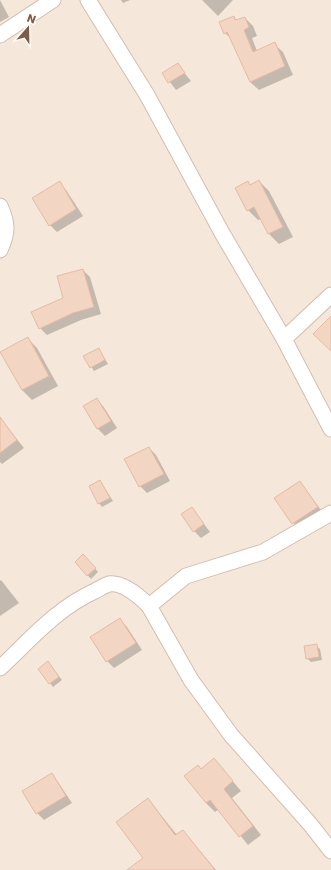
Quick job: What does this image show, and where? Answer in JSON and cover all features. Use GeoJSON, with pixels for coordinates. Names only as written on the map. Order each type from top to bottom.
{"type":"FeatureCollection","features":[{"type":"Feature","properties":{"kind":"street"},"geometry":{"type":"LineString","coordinates":[[0,35],[52,0]]}},
{"type":"Feature","properties":{"kind":"street"},"geometry":{"type":"LineString","coordinates":[[88,0],[147,95],[222,233],[284,339],[331,429]]}},
{"type":"Feature","properties":{"kind":"street"},"geometry":{"type":"LineString","coordinates":[[0,206],[4,214],[7,236],[0,250]]}},
{"type":"Feature","properties":{"kind":"street"},"geometry":{"type":"LineString","coordinates":[[284,339],[331,295]]}},
{"type":"Feature","properties":{"kind":"street"},"geometry":{"type":"LineString","coordinates":[[149,606],[186,576],[263,552],[331,513]]}},
{"type":"Feature","properties":{"kind":"street"},"geometry":{"type":"LineString","coordinates":[[0,668],[63,609],[110,584],[122,586],[141,598],[149,606],[191,680],[204,698],[231,734],[310,824],[331,851]]}},
{"type":"Feature","properties":{"kind":"shaded area"},"geometry":{"type":"Polygon","coordinates":[[[0,0],[331,0],[331,870],[0,870],[0,0]]]}},
{"type":"Feature","properties":{"kind":"building"},"geometry":{"type":"Polygon","coordinates":[[[234,16],[235,20],[245,17],[249,27],[244,30],[253,52],[275,42],[285,66],[250,82],[227,32],[224,34],[219,22],[234,16]]]}},
{"type":"Feature","properties":{"kind":"building"},"geometry":{"type":"Polygon","coordinates":[[[178,63],[185,73],[168,83],[162,73],[178,63]]]}},
{"type":"Feature","properties":{"kind":"building"},"geometry":{"type":"Polygon","coordinates":[[[259,180],[283,227],[268,234],[254,207],[247,211],[235,188],[248,181],[250,185],[259,180]]]}},
{"type":"Feature","properties":{"kind":"building"},"geometry":{"type":"Polygon","coordinates":[[[60,181],[76,209],[49,226],[32,198],[60,181]]]}},
{"type":"Feature","properties":{"kind":"building"},"geometry":{"type":"Polygon","coordinates":[[[83,269],[94,307],[73,313],[39,329],[31,312],[63,298],[57,276],[83,269]]]}},
{"type":"Feature","properties":{"kind":"building"},"geometry":{"type":"Polygon","coordinates":[[[331,316],[331,351],[313,334],[331,316]]]}},
{"type":"Feature","properties":{"kind":"building"},"geometry":{"type":"Polygon","coordinates":[[[28,337],[49,376],[22,390],[0,352],[28,337]]]}},
{"type":"Feature","properties":{"kind":"building"},"geometry":{"type":"Polygon","coordinates":[[[99,348],[105,360],[90,368],[83,356],[99,348]]]}},
{"type":"Feature","properties":{"kind":"building"},"geometry":{"type":"Polygon","coordinates":[[[97,398],[111,421],[97,429],[83,406],[97,398]]]}},
{"type":"Feature","properties":{"kind":"building"},"geometry":{"type":"Polygon","coordinates":[[[0,417],[17,440],[0,453],[0,417]]]}},
{"type":"Feature","properties":{"kind":"building"},"geometry":{"type":"Polygon","coordinates":[[[149,447],[164,474],[139,487],[124,459],[149,447]]]}},
{"type":"Feature","properties":{"kind":"building"},"geometry":{"type":"Polygon","coordinates":[[[100,480],[110,498],[98,504],[89,486],[100,480]]]}},
{"type":"Feature","properties":{"kind":"building"},"geometry":{"type":"Polygon","coordinates":[[[300,481],[318,507],[292,524],[274,498],[300,481]]]}},
{"type":"Feature","properties":{"kind":"building"},"geometry":{"type":"Polygon","coordinates":[[[192,507],[204,524],[193,532],[181,514],[192,507]]]}},
{"type":"Feature","properties":{"kind":"building"},"geometry":{"type":"Polygon","coordinates":[[[83,554],[96,568],[87,576],[75,562],[83,554]]]}},
{"type":"Feature","properties":{"kind":"building"},"geometry":{"type":"Polygon","coordinates":[[[120,618],[136,643],[106,662],[90,637],[120,618]]]}},
{"type":"Feature","properties":{"kind":"building"},"geometry":{"type":"Polygon","coordinates":[[[317,644],[319,657],[306,659],[304,646],[317,644]]]}},
{"type":"Feature","properties":{"kind":"building"},"geometry":{"type":"Polygon","coordinates":[[[48,661],[59,677],[49,684],[38,669],[48,661]]]}},
{"type":"Feature","properties":{"kind":"building"},"geometry":{"type":"Polygon","coordinates":[[[214,758],[233,781],[224,789],[253,826],[239,837],[210,800],[206,803],[184,776],[198,765],[201,769],[214,758]]]}},
{"type":"Feature","properties":{"kind":"building"},"geometry":{"type":"Polygon","coordinates":[[[52,773],[66,796],[36,814],[22,791],[52,773]]]}},
{"type":"Feature","properties":{"kind":"building"},"geometry":{"type":"Polygon","coordinates":[[[148,798],[175,835],[183,830],[215,870],[127,870],[143,858],[116,822],[148,798]]]}}]}
